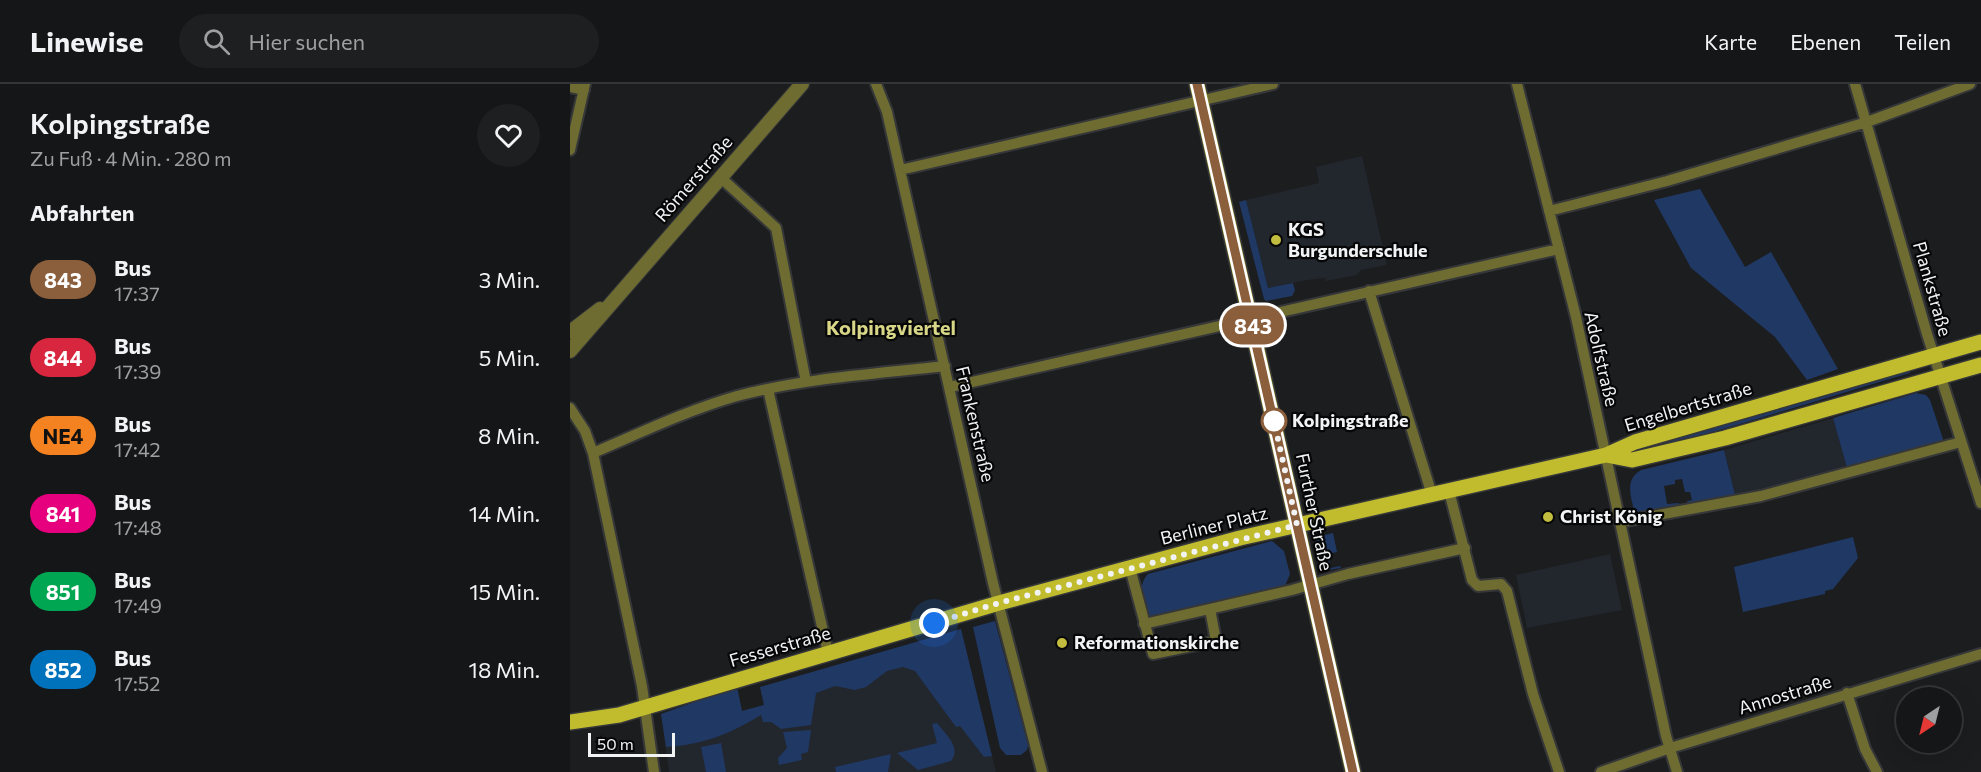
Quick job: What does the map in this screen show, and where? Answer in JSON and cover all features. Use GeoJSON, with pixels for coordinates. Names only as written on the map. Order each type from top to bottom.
{"type":"FeatureCollection","features":[{"type":"Feature","properties":{"kind":"main road","name":"Further Straße"},"geometry":{"type":"LineString","coordinates":[[1197,84],[1353,772]]}},
{"type":"Feature","properties":{"kind":"main road","name":"Engelbertstraße"},"geometry":{"type":"LineString","coordinates":[[1606,455],[1635,442],[1981,342]]}},
{"type":"Feature","properties":{"kind":"main road","name":"Engelbertstraße"},"geometry":{"type":"LineString","coordinates":[[1606,455],[1632,460],[1667,452],[1725,438],[1981,365]]}},
{"type":"Feature","properties":{"kind":"main road","name":"Berliner Platz"},"geometry":{"type":"LineString","coordinates":[[999,603],[1297,525],[1606,455]]}},
{"type":"Feature","properties":{"kind":"main road","name":"Fesserstraße"},"geometry":{"type":"LineString","coordinates":[[570,722],[608,717],[645,707],[999,603]]}},
{"type":"Feature","properties":{"kind":"street","name":"Römerstraße"},"geometry":{"type":"LineString","coordinates":[[570,351],[802,84]]}},
{"type":"Feature","properties":{"kind":"street","name":"Frankenstraße"},"geometry":{"type":"LineString","coordinates":[[876,84],[888,112],[999,603],[1042,772]]}},
{"type":"Feature","properties":{"kind":"street"},"geometry":{"type":"LineString","coordinates":[[900,170],[1273,84]]}},
{"type":"Feature","properties":{"kind":"street","name":"Adolfstraße"},"geometry":{"type":"LineString","coordinates":[[1517,84],[1559,249],[1677,772]]}},
{"type":"Feature","properties":{"kind":"street","name":"Plankstraße"},"geometry":{"type":"LineString","coordinates":[[1855,84],[1934,356],[1981,503]]}},
{"type":"Feature","properties":{"kind":"street"},"geometry":{"type":"LineString","coordinates":[[1549,211],[1667,181],[1867,122],[1970,84]]}},
{"type":"Feature","properties":{"kind":"street"},"geometry":{"type":"LineString","coordinates":[[570,87],[585,87],[570,150]]}},
{"type":"Feature","properties":{"kind":"street"},"geometry":{"type":"LineString","coordinates":[[720,177],[776,228],[806,382]]}},
{"type":"Feature","properties":{"kind":"street"},"geometry":{"type":"LineString","coordinates":[[950,387],[1559,249]]}},
{"type":"Feature","properties":{"kind":"street"},"geometry":{"type":"LineString","coordinates":[[1369,291],[1432,495]]}},
{"type":"Feature","properties":{"kind":"street","name":"Römerstraße"},"geometry":{"type":"LineString","coordinates":[[570,332],[613,299]]}},
{"type":"Feature","properties":{"kind":"street"},"geometry":{"type":"LineString","coordinates":[[593,453],[708,405],[768,388],[945,366]]}},
{"type":"Feature","properties":{"kind":"street"},"geometry":{"type":"LineString","coordinates":[[768,388],[828,653]]}},
{"type":"Feature","properties":{"kind":"street"},"geometry":{"type":"LineString","coordinates":[[570,408],[585,431],[593,453],[645,707],[654,772]]}},
{"type":"Feature","properties":{"kind":"street"},"geometry":{"type":"LineString","coordinates":[[1620,522],[1761,496],[1961,442]]}},
{"type":"Feature","properties":{"kind":"street"},"geometry":{"type":"LineString","coordinates":[[1449,491],[1474,584],[1482,586],[1501,584],[1507,591],[1533,694],[1559,772]]}},
{"type":"Feature","properties":{"kind":"street"},"geometry":{"type":"LineString","coordinates":[[1144,624],[1465,549]]}},
{"type":"Feature","properties":{"kind":"street"},"geometry":{"type":"LineString","coordinates":[[1130,568],[1153,654],[1213,643],[1217,637],[1210,609]]}},
{"type":"Feature","properties":{"kind":"street","name":"Annostraße"},"geometry":{"type":"LineString","coordinates":[[1601,772],[1847,693],[1981,654]]}},
{"type":"Feature","properties":{"kind":"street"},"geometry":{"type":"LineString","coordinates":[[1847,693],[1865,749],[1877,772]]}},
{"type":"Feature","properties":{"kind":"shaded area","name":"KGS Burgunderschule"},"geometry":{"type":"Polygon","coordinates":[[[1362,156],[1387,265],[1361,270],[1357,275],[1326,281],[1325,278],[1307,280],[1268,288],[1246,200],[1319,183],[1316,167],[1362,156]]]}},
{"type":"Feature","properties":{"kind":"shaded area"},"geometry":{"type":"Polygon","coordinates":[[[1700,189],[1745,267],[1771,252],[1838,369],[1807,380],[1775,337],[1691,268],[1654,200],[1700,189]]]}},
{"type":"Feature","properties":{"kind":"shaded area"},"geometry":{"type":"Polygon","coordinates":[[[1246,200],[1268,288],[1293,283],[1295,290],[1292,296],[1266,301],[1264,299],[1239,202],[1246,200]]]}},
{"type":"Feature","properties":{"kind":"shaded area"},"geometry":{"type":"Polygon","coordinates":[[[1909,370],[1910,373],[1704,434],[1635,453],[1633,449],[1909,370]]]}},
{"type":"Feature","properties":{"kind":"shaded area"},"geometry":{"type":"Polygon","coordinates":[[[1916,393],[1926,395],[1930,400],[1943,439],[1847,468],[1833,418],[1916,393]]]}},
{"type":"Feature","properties":{"kind":"shaded area"},"geometry":{"type":"Polygon","coordinates":[[[1833,418],[1847,468],[1735,495],[1724,450],[1833,418]]]}},
{"type":"Feature","properties":{"kind":"shaded area"},"geometry":{"type":"Polygon","coordinates":[[[1724,450],[1735,495],[1688,504],[1687,501],[1692,500],[1690,492],[1685,492],[1682,479],[1675,480],[1675,484],[1664,486],[1667,504],[1679,503],[1680,506],[1635,515],[1630,485],[1635,474],[1641,470],[1724,450]]]}},
{"type":"Feature","properties":{"kind":"shaded area"},"geometry":{"type":"Polygon","coordinates":[[[1333,533],[1337,552],[1328,554],[1331,568],[1340,566],[1341,568],[1328,570],[1321,566],[1316,541],[1317,537],[1333,533]]]}},
{"type":"Feature","properties":{"kind":"shaded area"},"geometry":{"type":"Polygon","coordinates":[[[1853,537],[1858,558],[1833,589],[1825,591],[1825,594],[1743,612],[1734,567],[1853,537]]]}},
{"type":"Feature","properties":{"kind":"shaded area"},"geometry":{"type":"Polygon","coordinates":[[[1272,541],[1284,551],[1290,574],[1284,588],[1153,617],[1148,615],[1142,588],[1148,574],[1272,541]]]}},
{"type":"Feature","properties":{"kind":"shaded area"},"geometry":{"type":"Polygon","coordinates":[[[1610,554],[1622,610],[1527,628],[1516,575],[1610,554]]]}},
{"type":"Feature","properties":{"kind":"shaded area"},"geometry":{"type":"Polygon","coordinates":[[[995,621],[1028,745],[1027,750],[1021,755],[1006,755],[1000,748],[973,627],[995,621]]]}},
{"type":"Feature","properties":{"kind":"shaded area"},"geometry":{"type":"Polygon","coordinates":[[[961,629],[996,772],[669,772],[661,714],[737,687],[742,711],[764,705],[760,687],[961,629]]]}},
{"type":"Feature","properties":{"kind":"shaded area"},"geometry":{"type":"Polygon","coordinates":[[[961,629],[992,756],[984,757],[960,726],[956,727],[915,671],[903,667],[887,671],[866,687],[855,690],[835,686],[816,693],[811,725],[781,729],[771,722],[763,722],[761,715],[738,728],[715,737],[692,744],[666,747],[661,714],[737,687],[742,711],[764,705],[760,687],[961,629]]]}},
{"type":"Feature","properties":{"kind":"shaded area"},"geometry":{"type":"Polygon","coordinates":[[[937,723],[954,746],[954,756],[951,761],[918,770],[897,753],[937,743],[932,724],[937,723]]]}},
{"type":"Feature","properties":{"kind":"shaded area"},"geometry":{"type":"Polygon","coordinates":[[[811,730],[808,752],[801,754],[802,760],[779,765],[778,758],[787,748],[783,732],[811,730]]]}},
{"type":"Feature","properties":{"kind":"shaded area"},"geometry":{"type":"Polygon","coordinates":[[[721,743],[726,772],[706,772],[701,747],[721,743]]]}},
{"type":"Feature","properties":{"kind":"shaded area"},"geometry":{"type":"Polygon","coordinates":[[[891,754],[888,772],[836,772],[835,767],[891,754]]]}},
{"type":"Feature","properties":{"kind":"bus line","name":"843"},"geometry":{"type":"LineString","coordinates":[[1197,84],[1353,772]]}},
{"type":"Feature","properties":{"kind":"place","name":"KGS Burgunderschule"},"geometry":{"type":"Point","coordinates":[1276,240]}},
{"type":"Feature","properties":{"kind":"place","name":"Kolpingstraße"},"geometry":{"type":"Point","coordinates":[1274,421]}},
{"type":"Feature","properties":{"kind":"place","name":"Christ König"},"geometry":{"type":"Point","coordinates":[1548,517]}},
{"type":"Feature","properties":{"kind":"place","name":"Reformationskirche"},"geometry":{"type":"Point","coordinates":[1062,643]}},
{"type":"Feature","properties":{"kind":"district","name":"Kolpingviertel"},"geometry":{"type":"Point","coordinates":[891,328]}},
{"type":"Feature","properties":{"kind":"route"},"geometry":{"type":"LineString","coordinates":[[934,623],[969,611],[1240,538],[1297,525],[1274,421]]}}]}
